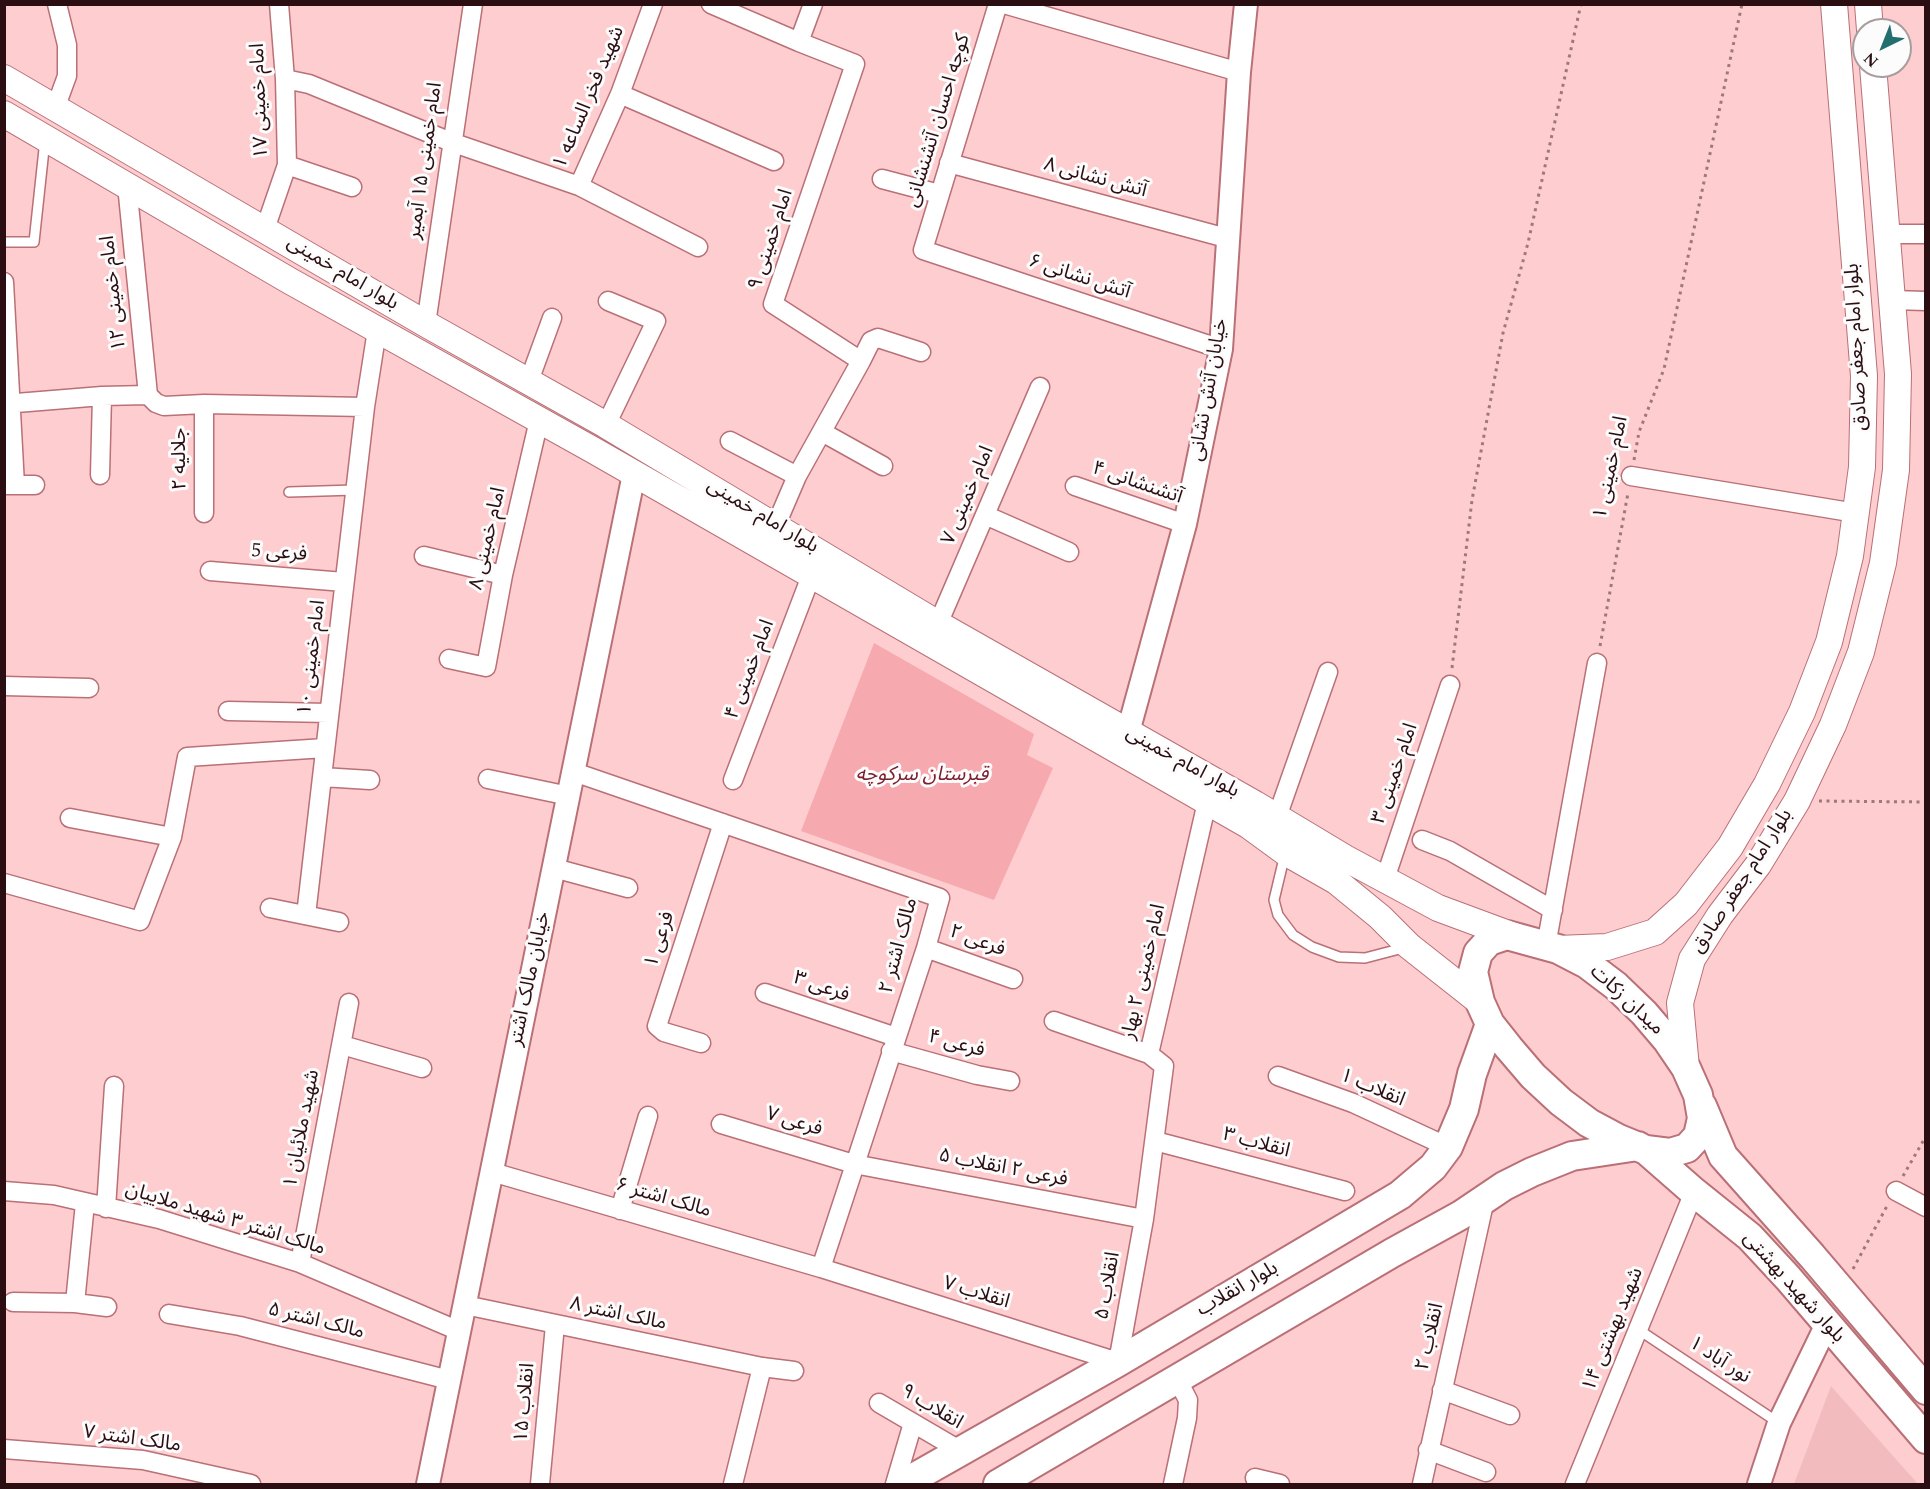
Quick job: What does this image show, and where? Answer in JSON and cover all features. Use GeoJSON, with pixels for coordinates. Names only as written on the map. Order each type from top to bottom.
{"type":"FeatureCollection","features":[{"type":"Feature","properties":{"kind":"main road","name":"بلوار امام جعفر صادق"},"geometry":{"type":"LineString","coordinates":[[1544,945],[1607,947],[1655,932],[1686,904],[1730,847],[1767,784],[1802,712],[1828,642],[1850,556],[1856,513],[1862,467],[1864,375],[1834,4]]}},
{"type":"Feature","properties":{"kind":"main road","name":"بلوار امام خمینی"},"geometry":{"type":"LineString","coordinates":[[4,78],[56,106],[426,324],[606,425],[776,525],[938,624],[972,656]]}},
{"type":"Feature","properties":{"kind":"main road","name":"بلوار امام جعفر صادق"},"geometry":{"type":"LineString","coordinates":[[1686,1068],[1680,1003],[1692,959],[1720,915],[1758,865],[1797,801],[1833,725],[1861,652],[1883,563],[1896,470],[1898,374],[1874,78]]}},
{"type":"Feature","properties":{"kind":"main road","name":"بلوار امام خمینی"},"geometry":{"type":"LineString","coordinates":[[4,114],[290,281],[811,576],[972,656],[1026,687],[1207,802],[1248,825],[1285,852],[1336,881],[1380,917],[1409,946],[1485,1013]]}},
{"type":"Feature","properties":{"kind":"main road"},"geometry":{"type":"LineString","coordinates":[[1847,164],[1880,162]]}},
{"type":"Feature","properties":{"kind":"main road","name":"بلوار امام خمینی"},"geometry":{"type":"LineString","coordinates":[[1026,687],[1128,732],[1345,858],[1438,908],[1544,945]]}},
{"type":"Feature","properties":{"kind":"main road"},"geometry":{"type":"LineString","coordinates":[[1693,896],[1693,906],[1700,915],[1710,918],[1720,915]]}},
{"type":"Feature","properties":{"kind":"main road","name":"میدان زکات"},"geometry":{"type":"LineString","coordinates":[[1507,935],[1544,945],[1587,964],[1616,986],[1644,1013],[1667,1040],[1686,1068],[1698,1095],[1702,1118],[1698,1136],[1687,1148],[1670,1153],[1642,1148],[1589,1123],[1561,1102],[1533,1076],[1485,1013],[1473,972],[1478,953],[1489,941],[1507,935]]}},
{"type":"Feature","properties":{"kind":"main road","name":"بلوار انقلاب"},"geometry":{"type":"LineString","coordinates":[[903,1485],[1118,1362],[1400,1195],[1433,1167],[1448,1147],[1464,1109],[1485,1013]]}},
{"type":"Feature","properties":{"kind":"main road","name":"بلوار شهید بهشتی"},"geometry":{"type":"LineString","coordinates":[[1698,1095],[1724,1156],[1926,1390]]}},
{"type":"Feature","properties":{"kind":"main road"},"geometry":{"type":"LineString","coordinates":[[998,1485],[1532,1172],[1572,1156],[1642,1148]]}},
{"type":"Feature","properties":{"kind":"main road","name":"بلوار شهید بهشتی"},"geometry":{"type":"LineString","coordinates":[[1642,1148],[1750,1237],[1926,1439]]}},
{"type":"Feature","properties":{"kind":"main road"},"geometry":{"type":"LineString","coordinates":[[1261,1277],[1254,1299],[1263,1312],[1287,1314]]}},
{"type":"Feature","properties":{"kind":"main road"},"geometry":{"type":"LineString","coordinates":[[1210,1306],[1234,1312],[1243,1329],[1234,1345]]}},
{"type":"Feature","properties":{"kind":"street"},"geometry":{"type":"LineString","coordinates":[[56,106],[67,76],[67,45],[57,4]]}},
{"type":"Feature","properties":{"kind":"street","name":"امام خمینی ۱۷"},"geometry":{"type":"LineString","coordinates":[[266,229],[287,165],[285,79],[279,4]]}},
{"type":"Feature","properties":{"kind":"street","name":"امام خمینی ۱۵ آبمیر"},"geometry":{"type":"LineString","coordinates":[[426,324],[473,4]]}},
{"type":"Feature","properties":{"kind":"street","name":"شهید فخر الساعه ۱"},"geometry":{"type":"LineString","coordinates":[[285,79],[321,88],[452,142],[579,186],[620,94],[653,4]]}},
{"type":"Feature","properties":{"kind":"street"},"geometry":{"type":"LineString","coordinates":[[799,42],[813,4]]}},
{"type":"Feature","properties":{"kind":"street","name":"کوچه احسان آتشنشانی"},"geometry":{"type":"LineString","coordinates":[[923,250],[998,4]]}},
{"type":"Feature","properties":{"kind":"street"},"geometry":{"type":"LineString","coordinates":[[1004,4],[1239,72]]}},
{"type":"Feature","properties":{"kind":"street","name":"خیابان آتش نشانی"},"geometry":{"type":"LineString","coordinates":[[1128,732],[1185,524],[1221,349],[1230,239],[1239,72],[1246,4]]}},
{"type":"Feature","properties":{"kind":"street","name":"امام خمینی ۹"},"geometry":{"type":"LineString","coordinates":[[716,5],[799,42],[855,63],[773,304],[861,361]]}},
{"type":"Feature","properties":{"kind":"street"},"geometry":{"type":"LineString","coordinates":[[620,94],[774,161]]}},
{"type":"Feature","properties":{"kind":"street","name":"آتش نشانی ۸"},"geometry":{"type":"LineString","coordinates":[[950,163],[1230,239]]}},
{"type":"Feature","properties":{"kind":"street"},"geometry":{"type":"LineString","coordinates":[[287,165],[352,187]]}},
{"type":"Feature","properties":{"kind":"street"},"geometry":{"type":"LineString","coordinates":[[882,179],[939,194]]}},
{"type":"Feature","properties":{"kind":"street","name":"امام خمینی ۱۲"},"geometry":{"type":"LineString","coordinates":[[127,186],[148,395]]}},
{"type":"Feature","properties":{"kind":"street"},"geometry":{"type":"LineString","coordinates":[[579,186],[698,247]]}},
{"type":"Feature","properties":{"kind":"street"},"geometry":{"type":"LineString","coordinates":[[1886,234],[1926,234]]}},
{"type":"Feature","properties":{"kind":"street","name":"آتش نشانی ۶"},"geometry":{"type":"LineString","coordinates":[[923,250],[1221,349]]}},
{"type":"Feature","properties":{"kind":"street"},"geometry":{"type":"LineString","coordinates":[[4,282],[10,485],[35,485]]}},
{"type":"Feature","properties":{"kind":"street"},"geometry":{"type":"LineString","coordinates":[[1892,300],[1926,301]]}},
{"type":"Feature","properties":{"kind":"street"},"geometry":{"type":"LineString","coordinates":[[606,425],[656,321],[608,302]]}},
{"type":"Feature","properties":{"kind":"street"},"geometry":{"type":"LineString","coordinates":[[529,381],[552,318]]}},
{"type":"Feature","properties":{"kind":"street","name":"امام خمینی ۱۰"},"geometry":{"type":"LineString","coordinates":[[306,915],[365,407],[377,330]]}},
{"type":"Feature","properties":{"kind":"street"},"geometry":{"type":"LineString","coordinates":[[776,525],[797,476],[872,341],[878,338],[921,352]]}},
{"type":"Feature","properties":{"kind":"street","name":"امام خمینی ۷"},"geometry":{"type":"LineString","coordinates":[[938,624],[1040,387]]}},
{"type":"Feature","properties":{"kind":"street"},"geometry":{"type":"LineString","coordinates":[[8,403],[148,395],[156,403],[164,406],[204,404],[365,407]]}},
{"type":"Feature","properties":{"kind":"street"},"geometry":{"type":"LineString","coordinates":[[99,475],[102,396]]}},
{"type":"Feature","properties":{"kind":"street","name":"جلالیه ۲"},"geometry":{"type":"LineString","coordinates":[[204,404],[204,513]]}},
{"type":"Feature","properties":{"kind":"street","name":"امام خمینی ۸"},"geometry":{"type":"LineString","coordinates":[[449,659],[486,667],[503,575],[539,420]]}},
{"type":"Feature","properties":{"kind":"street"},"geometry":{"type":"LineString","coordinates":[[822,432],[884,466]]}},
{"type":"Feature","properties":{"kind":"street"},"geometry":{"type":"LineString","coordinates":[[730,441],[797,476]]}},
{"type":"Feature","properties":{"kind":"street","name":"خیابان مالک اشتر"},"geometry":{"type":"LineString","coordinates":[[428,1485],[634,474]]}},
{"type":"Feature","properties":{"kind":"street"},"geometry":{"type":"LineString","coordinates":[[1631,476],[1856,513]]}},
{"type":"Feature","properties":{"kind":"street","name":"آتشنشانی ۴"},"geometry":{"type":"LineString","coordinates":[[1075,486],[1185,524]]}},
{"type":"Feature","properties":{"kind":"street"},"geometry":{"type":"LineString","coordinates":[[986,515],[1069,552]]}},
{"type":"Feature","properties":{"kind":"street"},"geometry":{"type":"LineString","coordinates":[[424,556],[503,575]]}},
{"type":"Feature","properties":{"kind":"street","name":"فرعی 5"},"geometry":{"type":"LineString","coordinates":[[210,571],[344,582]]}},
{"type":"Feature","properties":{"kind":"street","name":"امام خمینی ۴"},"geometry":{"type":"LineString","coordinates":[[733,780],[811,576]]}},
{"type":"Feature","properties":{"kind":"street"},"geometry":{"type":"LineString","coordinates":[[1544,945],[1553,910],[1598,663]]}},
{"type":"Feature","properties":{"kind":"street"},"geometry":{"type":"LineString","coordinates":[[1277,817],[1328,672]]}},
{"type":"Feature","properties":{"kind":"street","name":"امام خمینی ۳"},"geometry":{"type":"LineString","coordinates":[[1385,879],[1450,685]]}},
{"type":"Feature","properties":{"kind":"street"},"geometry":{"type":"LineString","coordinates":[[4,686],[89,688]]}},
{"type":"Feature","properties":{"kind":"street"},"geometry":{"type":"LineString","coordinates":[[228,711],[329,713]]}},
{"type":"Feature","properties":{"kind":"street"},"geometry":{"type":"LineString","coordinates":[[4,883],[141,921],[172,837],[186,757],[325,748]]}},
{"type":"Feature","properties":{"kind":"street","name":"مالک اشتر ۲"},"geometry":{"type":"LineString","coordinates":[[574,772],[940,898],[926,948],[821,1269]]}},
{"type":"Feature","properties":{"kind":"street"},"geometry":{"type":"LineString","coordinates":[[322,777],[370,780]]}},
{"type":"Feature","properties":{"kind":"street"},"geometry":{"type":"LineString","coordinates":[[488,779],[569,796]]}},
{"type":"Feature","properties":{"kind":"street","name":"امام خمینی ۲ بهار"},"geometry":{"type":"LineString","coordinates":[[1144,1219],[1164,1066],[1149,1054],[1207,802]]}},
{"type":"Feature","properties":{"kind":"street"},"geometry":{"type":"LineString","coordinates":[[70,818],[172,837]]}},
{"type":"Feature","properties":{"kind":"street","name":"فرعی ۱"},"geometry":{"type":"LineString","coordinates":[[701,1043],[664,1032],[657,1026],[723,823]]}},
{"type":"Feature","properties":{"kind":"street"},"geometry":{"type":"LineString","coordinates":[[1422,840],[1450,851],[1553,910]]}},
{"type":"Feature","properties":{"kind":"street"},"geometry":{"type":"LineString","coordinates":[[554,868],[628,888]]}},
{"type":"Feature","properties":{"kind":"street"},"geometry":{"type":"LineString","coordinates":[[270,908],[339,922]]}},
{"type":"Feature","properties":{"kind":"street","name":"فرعی ۲"},"geometry":{"type":"LineString","coordinates":[[926,948],[1013,979]]}},
{"type":"Feature","properties":{"kind":"street","name":"فرعی ۳"},"geometry":{"type":"LineString","coordinates":[[765,993],[894,1044]]}},
{"type":"Feature","properties":{"kind":"street","name":"شهید ملائیان ۱"},"geometry":{"type":"LineString","coordinates":[[300,1263],[349,1003]]}},
{"type":"Feature","properties":{"kind":"street"},"geometry":{"type":"LineString","coordinates":[[1054,1021],[1149,1054]]}},
{"type":"Feature","properties":{"kind":"street","name":"فرعی ۴"},"geometry":{"type":"LineString","coordinates":[[894,1044],[977,1075],[1010,1081]]}},
{"type":"Feature","properties":{"kind":"street"},"geometry":{"type":"LineString","coordinates":[[342,1045],[422,1068]]}},
{"type":"Feature","properties":{"kind":"street","name":"انقلاب ۱"},"geometry":{"type":"LineString","coordinates":[[1278,1076],[1353,1104],[1448,1147]]}},
{"type":"Feature","properties":{"kind":"street"},"geometry":{"type":"LineString","coordinates":[[106,1208],[114,1086]]}},
{"type":"Feature","properties":{"kind":"street"},"geometry":{"type":"LineString","coordinates":[[620,1210],[648,1116]]}},
{"type":"Feature","properties":{"kind":"street","name":"فرعی ۷"},"geometry":{"type":"LineString","coordinates":[[721,1124],[855,1164]]}},
{"type":"Feature","properties":{"kind":"street","name":"انقلاب ۳"},"geometry":{"type":"LineString","coordinates":[[1155,1141],[1345,1191]]}},
{"type":"Feature","properties":{"kind":"street","name":"فرعی ۲ انقلاب ۵"},"geometry":{"type":"LineString","coordinates":[[855,1164],[1144,1219]]}},
{"type":"Feature","properties":{"kind":"street","name":"مالک اشتر ۶"},"geometry":{"type":"LineString","coordinates":[[492,1172],[821,1269]]}},
{"type":"Feature","properties":{"kind":"street","name":"مالک اشتر ۳ شهید ملاییان"},"geometry":{"type":"LineString","coordinates":[[4,1191],[54,1195],[159,1219],[300,1263],[459,1331]]}},
{"type":"Feature","properties":{"kind":"street"},"geometry":{"type":"LineString","coordinates":[[1896,1191],[1926,1207]]}},
{"type":"Feature","properties":{"kind":"street","name":"شهید بهشتی ۱۴"},"geometry":{"type":"LineString","coordinates":[[1575,1485],[1694,1192]]}},
{"type":"Feature","properties":{"kind":"street","name":"انقلاب ۲"},"geometry":{"type":"LineString","coordinates":[[1422,1485],[1485,1199]]}},
{"type":"Feature","properties":{"kind":"street"},"geometry":{"type":"LineString","coordinates":[[75,1303],[85,1203]]}},
{"type":"Feature","properties":{"kind":"street","name":"انقلاب ۵"},"geometry":{"type":"LineString","coordinates":[[1118,1362],[1144,1219]]}},
{"type":"Feature","properties":{"kind":"street","name":"انقلاب ۷"},"geometry":{"type":"LineString","coordinates":[[821,1269],[1118,1362]]}},
{"type":"Feature","properties":{"kind":"street"},"geometry":{"type":"LineString","coordinates":[[13,1302],[75,1303],[107,1307]]}},
{"type":"Feature","properties":{"kind":"street","name":"مالک اشتر ۸"},"geometry":{"type":"LineString","coordinates":[[465,1305],[762,1367],[794,1371]]}},
{"type":"Feature","properties":{"kind":"street","name":"مالک اشتر ۵"},"geometry":{"type":"LineString","coordinates":[[169,1314],[240,1326],[449,1380]]}},
{"type":"Feature","properties":{"kind":"street"},"geometry":{"type":"LineString","coordinates":[[1759,1485],[1779,1423],[1827,1324]]}},
{"type":"Feature","properties":{"kind":"street","name":"انقلاب ۱۵"},"geometry":{"type":"LineString","coordinates":[[540,1485],[555,1325]]}},
{"type":"Feature","properties":{"kind":"street"},"geometry":{"type":"LineString","coordinates":[[733,1485],[762,1367]]}},
{"type":"Feature","properties":{"kind":"street"},"geometry":{"type":"LineString","coordinates":[[1173,1485],[1187,1418],[1188,1400],[1177,1379]]}},
{"type":"Feature","properties":{"kind":"street"},"geometry":{"type":"LineString","coordinates":[[1442,1390],[1509,1415]]}},
{"type":"Feature","properties":{"kind":"street","name":"انقلاب ۹"},"geometry":{"type":"LineString","coordinates":[[879,1403],[961,1451]]}},
{"type":"Feature","properties":{"kind":"street"},"geometry":{"type":"LineString","coordinates":[[895,1485],[913,1423]]}},
{"type":"Feature","properties":{"kind":"street","name":"مالک اشتر ۷"},"geometry":{"type":"LineString","coordinates":[[4,1449],[143,1460],[251,1485]]}},
{"type":"Feature","properties":{"kind":"street"},"geometry":{"type":"LineString","coordinates":[[1428,1450],[1486,1472]]}},
{"type":"Feature","properties":{"kind":"street"},"geometry":{"type":"LineString","coordinates":[[1255,1478],[1280,1485]]}},
{"type":"Feature","properties":{"kind":"lane"},"geometry":{"type":"LineString","coordinates":[[4,242],[34,242],[45,138]]}},
{"type":"Feature","properties":{"kind":"lane"},"geometry":{"type":"LineString","coordinates":[[289,492],[355,490]]}},
{"type":"Feature","properties":{"kind":"lane"},"geometry":{"type":"LineString","coordinates":[[1285,852],[1274,900],[1278,915],[1293,935],[1312,947],[1339,957],[1365,958],[1409,946]]}},
{"type":"Feature","properties":{"kind":"lane","name":"نور آباد ۱"},"geometry":{"type":"LineString","coordinates":[[1639,1330],[1779,1423]]}},
{"type":"Feature","properties":{"kind":"path"},"geometry":{"type":"LineString","coordinates":[[1450,685],[1472,500],[1503,333],[1528,243],[1581,4]]}},
{"type":"Feature","properties":{"kind":"path","name":"امام خمینی ۱"},"geometry":{"type":"LineString","coordinates":[[1598,663],[1639,432],[1664,369],[1742,4]]}},
{"type":"Feature","properties":{"kind":"path"},"geometry":{"type":"LineString","coordinates":[[1797,801],[1926,802]]}},
{"type":"Feature","properties":{"kind":"path"},"geometry":{"type":"LineString","coordinates":[[1841,1290],[1926,1136]]}},
{"type":"Feature","properties":{"kind":"shaded area"},"geometry":{"type":"Polygon","coordinates":[[[1831,1386],[1918,1484],[1794,1484],[1831,1386]]]}},
{"type":"Feature","properties":{"kind":"green space","name":"قبرستان سرکوچه"},"geometry":{"type":"Polygon","coordinates":[[[874,643],[1034,734],[1027,755],[1053,768],[994,900],[801,831],[874,643]]]}}]}
